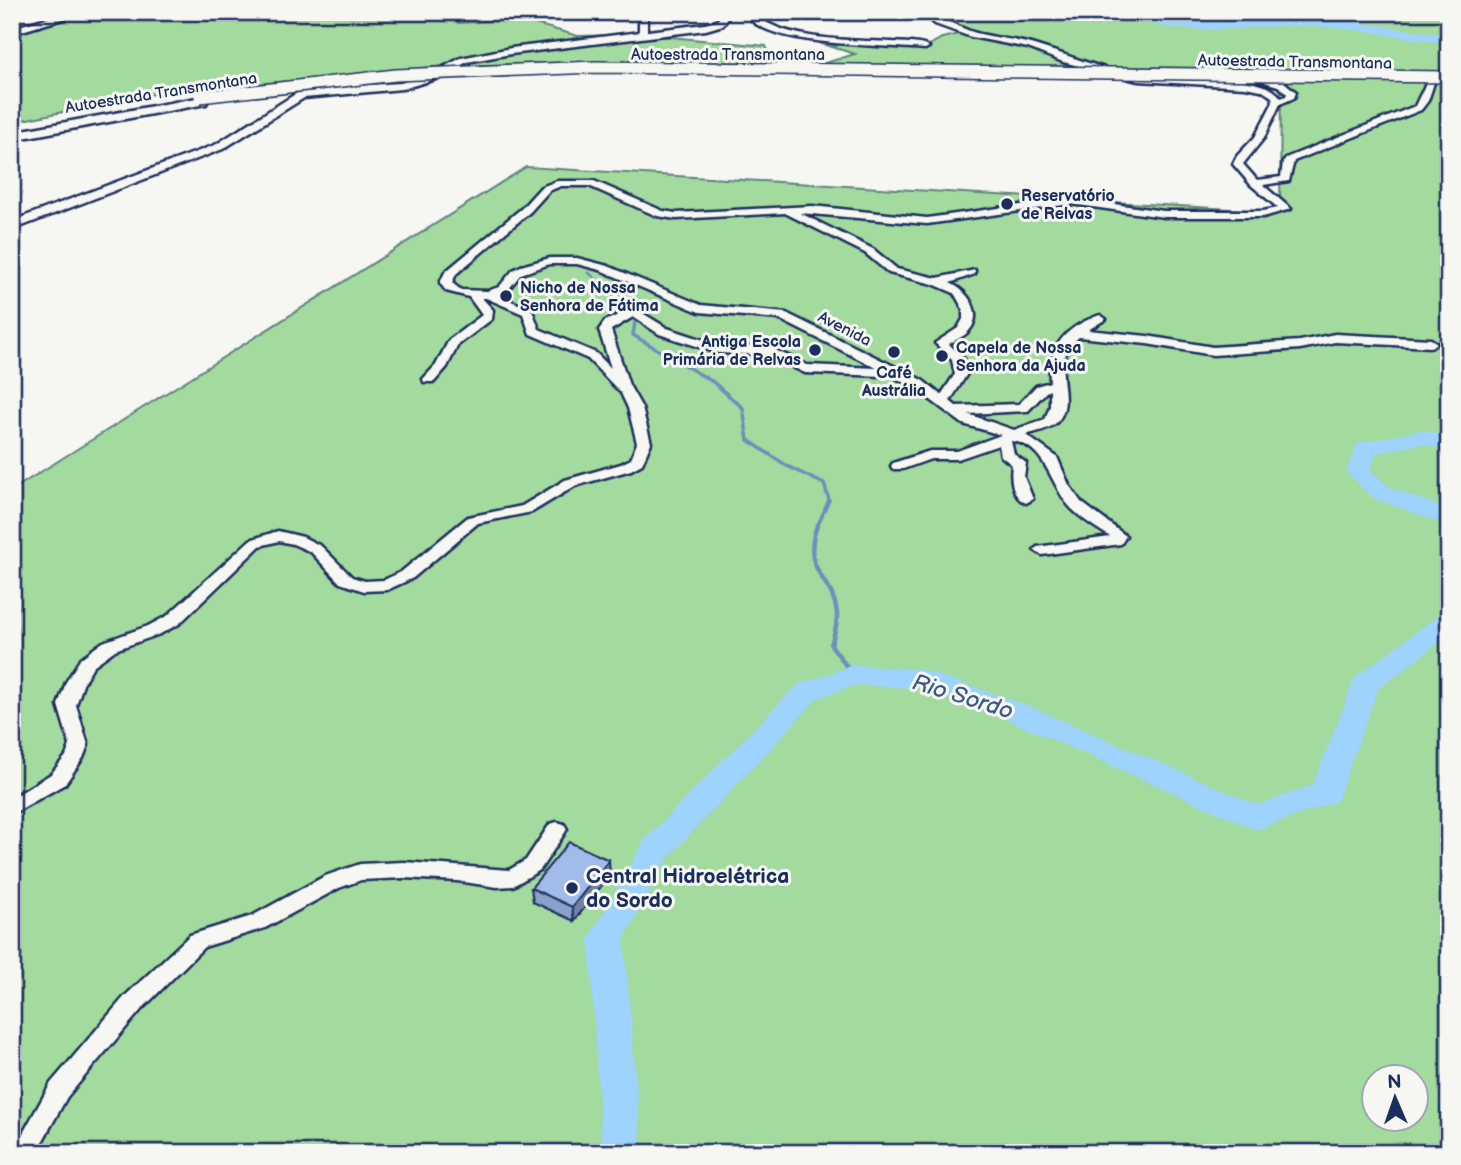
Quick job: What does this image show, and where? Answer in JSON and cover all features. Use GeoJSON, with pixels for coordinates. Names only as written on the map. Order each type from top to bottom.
{"type":"FeatureCollection","features":[{"type":"Feature","properties":{"kind":"highway"},"geometry":{"type":"LineString","coordinates":[[12,31],[74,12]]}},
{"type":"Feature","properties":{"kind":"highway"},"geometry":{"type":"LineString","coordinates":[[12,31],[81,12]]}},
{"type":"Feature","properties":{"kind":"highway","name":"Autoestrada Transmontana"},"geometry":{"type":"LineString","coordinates":[[12,134],[201,99],[383,80],[554,72],[954,73],[1449,79]]}},
{"type":"Feature","properties":{"kind":"main road"},"geometry":{"type":"LineString","coordinates":[[12,226],[219,147],[295,97],[323,90],[387,88],[413,83],[469,59],[714,25],[722,21],[728,12]]}},
{"type":"Feature","properties":{"kind":"street"},"geometry":{"type":"LineString","coordinates":[[643,12],[643,34]]}},
{"type":"Feature","properties":{"kind":"street"},"geometry":{"type":"LineString","coordinates":[[749,12],[753,20],[763,26],[814,38],[925,47]]}},
{"type":"Feature","properties":{"kind":"street"},"geometry":{"type":"LineString","coordinates":[[925,12],[982,37],[1030,46],[1071,62],[1138,79],[1258,87],[1274,94],[1277,102]]}},
{"type":"Feature","properties":{"kind":"street"},"geometry":{"type":"LineString","coordinates":[[12,807],[54,782],[74,758],[79,745],[67,705],[75,682],[87,662],[109,646],[154,630],[176,618],[250,546],[270,537],[290,537],[314,548],[342,577],[354,584],[374,587],[394,583],[470,522],[485,516],[524,510],[567,484],[635,463],[642,455],[644,442],[632,399],[589,355],[535,332],[528,312],[488,295],[473,295],[450,289],[446,283],[449,275],[526,210],[545,189],[576,181],[591,183],[672,216],[817,209],[919,221],[1071,201],[1164,214],[1263,214],[1286,210],[1282,203],[1254,183],[1238,163],[1259,138],[1277,102],[1292,97],[1292,92],[1281,84],[1262,80]]}},
{"type":"Feature","properties":{"kind":"street"},"geometry":{"type":"LineString","coordinates":[[1254,183],[1286,179],[1287,163],[1291,159],[1418,108],[1424,101],[1430,83]]}},
{"type":"Feature","properties":{"kind":"street"},"geometry":{"type":"LineString","coordinates":[[786,210],[869,251],[892,271],[937,281],[960,292],[970,314],[963,330],[941,342],[958,359],[961,368],[950,406],[1020,409],[1041,389],[1055,384]]}},
{"type":"Feature","properties":{"kind":"street","name":"Avenida"},"geometry":{"type":"LineString","coordinates":[[488,295],[503,289],[517,272],[525,268],[550,261],[576,261],[604,268],[693,306],[723,312],[782,316],[902,375],[968,421],[1009,437],[1048,457],[1076,505],[1111,529],[1118,537],[1106,544],[1042,550]]}},
{"type":"Feature","properties":{"kind":"street"},"geometry":{"type":"LineString","coordinates":[[937,281],[971,272]]}},
{"type":"Feature","properties":{"kind":"street"},"geometry":{"type":"LineString","coordinates":[[429,379],[442,367],[453,343],[488,317],[488,311],[473,295]]}},
{"type":"Feature","properties":{"kind":"street"},"geometry":{"type":"LineString","coordinates":[[625,390],[605,330],[608,324],[633,312],[667,333],[718,349],[769,351],[805,369],[873,370],[902,375]]}},
{"type":"Feature","properties":{"kind":"street"},"geometry":{"type":"LineString","coordinates":[[898,466],[930,455],[958,455],[1032,429],[1054,418],[1058,404],[1055,384],[1059,351],[1078,333],[1100,319]]}},
{"type":"Feature","properties":{"kind":"street"},"geometry":{"type":"LineString","coordinates":[[1078,333],[1151,340],[1217,351],[1301,345],[1338,338],[1432,343]]}},
{"type":"Feature","properties":{"kind":"street"},"geometry":{"type":"LineString","coordinates":[[1009,437],[1008,456],[1019,463],[1017,477],[1026,499]]}},
{"type":"Feature","properties":{"kind":"street"},"geometry":{"type":"LineString","coordinates":[[23,1153],[59,1090],[128,1009],[197,941],[258,922],[332,882],[360,873],[404,870],[457,873],[497,879],[513,878],[533,865],[557,829]]}},
{"type":"Feature","properties":{"kind":"shaded area"},"geometry":{"type":"Polygon","coordinates":[[[453,12],[530,12],[533,17],[457,23],[453,12]]]}},
{"type":"Feature","properties":{"kind":"green space"},"geometry":{"type":"Polygon","coordinates":[[[92,12],[453,12],[458,23],[525,19],[533,17],[530,12],[557,12],[528,22],[578,36],[621,35],[463,59],[443,66],[154,94],[12,122],[12,35],[92,12]]]}},
{"type":"Feature","properties":{"kind":"green space"},"geometry":{"type":"Polygon","coordinates":[[[916,12],[1449,12],[1449,1153],[12,1153],[12,490],[526,167],[1280,212],[1281,80],[1218,68],[1108,67],[1068,59],[1036,45],[985,36],[951,22],[949,18],[916,12]]]}},
{"type":"Feature","properties":{"kind":"green space"},"geometry":{"type":"Polygon","coordinates":[[[963,33],[1026,47],[1089,67],[822,64],[855,54],[819,43],[836,46],[843,43],[924,48],[942,38],[963,33]]]}},
{"type":"Feature","properties":{"kind":"green space"},"geometry":{"type":"Polygon","coordinates":[[[659,36],[766,46],[770,56],[780,63],[609,61],[455,66],[506,53],[659,36]]]}},
{"type":"Feature","properties":{"kind":"building"},"geometry":{"type":"Polygon","coordinates":[[[569,842],[609,860],[572,907],[531,888],[569,842]]]}},
{"type":"Feature","properties":{"kind":"waterway"},"geometry":{"type":"LineString","coordinates":[[1135,12],[1154,20],[1195,26],[1299,21],[1449,39]]}},
{"type":"Feature","properties":{"kind":"waterway"},"geometry":{"type":"LineString","coordinates":[[588,272],[627,307]]}},
{"type":"Feature","properties":{"kind":"waterway"},"geometry":{"type":"LineString","coordinates":[[625,306],[636,316],[633,335],[713,382],[743,408],[748,440],[787,466],[824,484],[829,500],[817,527]]}},
{"type":"Feature","properties":{"kind":"waterway","name":"Rio Sordo"},"geometry":{"type":"LineString","coordinates":[[1449,443],[1421,437],[1366,448],[1358,472],[1382,493],[1449,519]]}},
{"type":"Feature","properties":{"kind":"waterway"},"geometry":{"type":"LineString","coordinates":[[817,525],[812,554],[819,573],[830,590],[837,613],[831,645],[853,675]]}},
{"type":"Feature","properties":{"kind":"waterway","name":"Rio Sordo"},"geometry":{"type":"LineString","coordinates":[[622,1153],[606,938],[657,848],[807,692],[853,675],[919,679],[1012,710],[1257,818],[1326,793],[1365,684],[1449,621]]}},
{"type":"Feature","properties":{"kind":"place","name":"Reservatório de Relvas"},"geometry":{"type":"Point","coordinates":[1007,204]}},
{"type":"Feature","properties":{"kind":"place","name":"Nicho de Nossa Senhora de Fátima"},"geometry":{"type":"Point","coordinates":[506,296]}},
{"type":"Feature","properties":{"kind":"place","name":"Antiga Escola Primária de Relvas"},"geometry":{"type":"Point","coordinates":[815,350]}},
{"type":"Feature","properties":{"kind":"place","name":"Café Austrália"},"geometry":{"type":"Point","coordinates":[894,352]}},
{"type":"Feature","properties":{"kind":"place","name":"Capela de Nossa Senhora da Ajuda"},"geometry":{"type":"Point","coordinates":[942,356]}},
{"type":"Feature","properties":{"kind":"place","name":"Central Hidroelétrica do Sordo"},"geometry":{"type":"Point","coordinates":[572,888]}}]}
